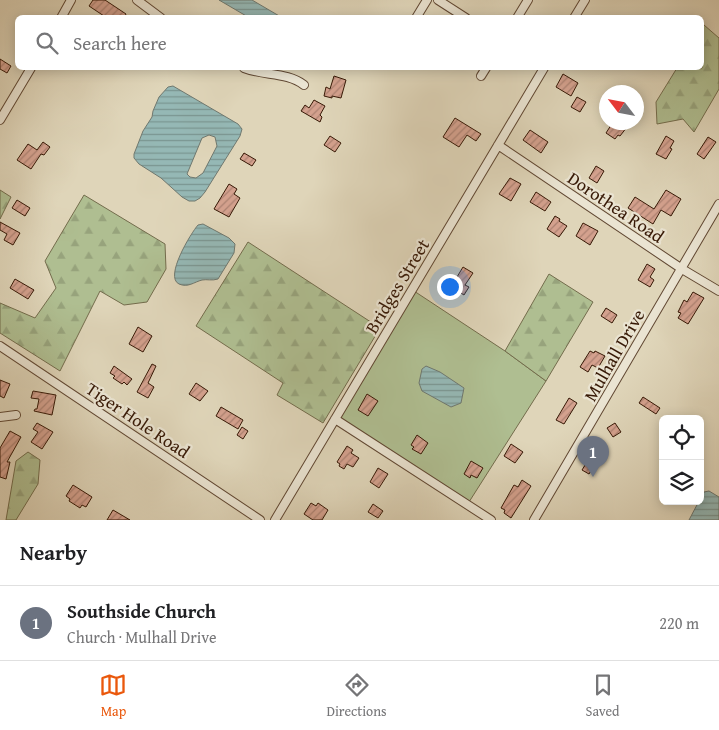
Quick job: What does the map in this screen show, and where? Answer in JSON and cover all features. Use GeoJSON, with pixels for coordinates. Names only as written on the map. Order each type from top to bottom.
{"type":"FeatureCollection","features":[{"type":"Feature","properties":{"kind":"street"},"geometry":{"type":"LineString","coordinates":[[63,15],[72,0]]}},
{"type":"Feature","properties":{"kind":"street"},"geometry":{"type":"LineString","coordinates":[[137,0],[158,15]]}},
{"type":"Feature","properties":{"kind":"street"},"geometry":{"type":"LineString","coordinates":[[418,15],[427,0]]}},
{"type":"Feature","properties":{"kind":"street"},"geometry":{"type":"LineString","coordinates":[[438,0],[461,15]]}},
{"type":"Feature","properties":{"kind":"street"},"geometry":{"type":"LineString","coordinates":[[519,15],[528,0]]}},
{"type":"Feature","properties":{"kind":"street"},"geometry":{"type":"LineString","coordinates":[[576,15],[585,0]]}},
{"type":"Feature","properties":{"kind":"street"},"geometry":{"type":"LineString","coordinates":[[0,120],[30,70]]}},
{"type":"Feature","properties":{"kind":"street"},"geometry":{"type":"LineString","coordinates":[[251,70],[292,78],[304,85]]}},
{"type":"Feature","properties":{"kind":"street"},"geometry":{"type":"LineString","coordinates":[[480,76],[484,70]]}},
{"type":"Feature","properties":{"kind":"street","name":"Bridges Street"},"geometry":{"type":"LineString","coordinates":[[275,520],[543,70]]}},
{"type":"Feature","properties":{"kind":"street","name":"Dorothea Road"},"geometry":{"type":"LineString","coordinates":[[498,145],[682,269],[719,291]]}},
{"type":"Feature","properties":{"kind":"street","name":"Mulhall Drive"},"geometry":{"type":"LineString","coordinates":[[534,520],[719,204]]}},
{"type":"Feature","properties":{"kind":"street","name":"Tiger Hole Road"},"geometry":{"type":"LineString","coordinates":[[0,346],[260,520]]}},
{"type":"Feature","properties":{"kind":"street"},"geometry":{"type":"LineString","coordinates":[[0,417],[16,415]]}},
{"type":"Feature","properties":{"kind":"street"},"geometry":{"type":"LineString","coordinates":[[335,420],[491,520]]}},
{"type":"Feature","properties":{"kind":"green space"},"geometry":{"type":"Polygon","coordinates":[[[704,25],[719,38],[719,89],[694,132],[683,119],[657,124],[656,102],[676,70],[704,70],[704,25]]]}},
{"type":"Feature","properties":{"kind":"green space"},"geometry":{"type":"Polygon","coordinates":[[[0,190],[11,197],[0,219],[0,190]]]}},
{"type":"Feature","properties":{"kind":"green space"},"geometry":{"type":"Polygon","coordinates":[[[84,195],[165,244],[166,269],[147,302],[124,305],[100,291],[60,371],[0,333],[0,303],[35,318],[56,288],[45,261],[84,195]]]}},
{"type":"Feature","properties":{"kind":"green space"},"geometry":{"type":"Polygon","coordinates":[[[248,242],[380,328],[323,423],[277,395],[283,383],[196,326],[248,242]]]}},
{"type":"Feature","properties":{"kind":"green space"},"geometry":{"type":"Polygon","coordinates":[[[549,274],[593,302],[546,381],[505,351],[549,274]]]}},
{"type":"Feature","properties":{"kind":"green space"},"geometry":{"type":"Polygon","coordinates":[[[414,291],[505,351],[546,381],[469,502],[341,419],[342,413],[414,291]]]}},
{"type":"Feature","properties":{"kind":"green space"},"geometry":{"type":"Polygon","coordinates":[[[28,452],[40,460],[38,484],[16,520],[6,520],[16,461],[28,452]]]}},
{"type":"Feature","properties":{"kind":"water"},"geometry":{"type":"Polygon","coordinates":[[[219,0],[252,0],[278,15],[245,15],[219,0]]]}},
{"type":"Feature","properties":{"kind":"water"},"geometry":{"type":"Polygon","coordinates":[[[173,86],[238,124],[242,129],[240,136],[205,192],[195,201],[189,201],[182,197],[161,178],[139,164],[134,158],[143,131],[152,117],[159,97],[168,87],[173,86]],[[209,135],[202,138],[187,174],[190,177],[196,178],[203,173],[217,146],[215,137],[209,135]]]}},
{"type":"Feature","properties":{"kind":"water"},"geometry":{"type":"Polygon","coordinates":[[[203,224],[229,238],[235,244],[234,253],[218,279],[202,280],[188,285],[179,284],[175,280],[175,273],[180,255],[198,225],[203,224]]]}},
{"type":"Feature","properties":{"kind":"water"},"geometry":{"type":"Polygon","coordinates":[[[426,366],[440,372],[464,388],[461,403],[451,407],[422,391],[419,383],[422,369],[426,366]]]}},
{"type":"Feature","properties":{"kind":"water"},"geometry":{"type":"Polygon","coordinates":[[[709,491],[719,497],[719,520],[689,520],[697,505],[704,505],[704,492],[709,491]]]}},
{"type":"Feature","properties":{"kind":"building"},"geometry":{"type":"Polygon","coordinates":[[[93,0],[105,0],[126,14],[102,15],[89,6],[93,0]]]}},
{"type":"Feature","properties":{"kind":"building"},"geometry":{"type":"Polygon","coordinates":[[[0,59],[11,66],[7,73],[0,69],[0,59]]]}},
{"type":"Feature","properties":{"kind":"building"},"geometry":{"type":"Polygon","coordinates":[[[563,74],[578,83],[571,96],[556,87],[563,74]]]}},
{"type":"Feature","properties":{"kind":"building"},"geometry":{"type":"Polygon","coordinates":[[[334,76],[346,80],[341,98],[324,96],[326,87],[330,89],[334,76]]]}},
{"type":"Feature","properties":{"kind":"building"},"geometry":{"type":"Polygon","coordinates":[[[577,97],[586,102],[580,112],[571,107],[577,97]]]}},
{"type":"Feature","properties":{"kind":"building"},"geometry":{"type":"Polygon","coordinates":[[[314,100],[325,106],[320,115],[322,117],[320,122],[301,111],[305,105],[309,108],[314,100]]]}},
{"type":"Feature","properties":{"kind":"building"},"geometry":{"type":"Polygon","coordinates":[[[455,118],[481,134],[476,141],[467,135],[459,147],[443,137],[455,118]]]}},
{"type":"Feature","properties":{"kind":"building"},"geometry":{"type":"Polygon","coordinates":[[[530,130],[548,142],[541,153],[523,140],[530,130]]]}},
{"type":"Feature","properties":{"kind":"building"},"geometry":{"type":"Polygon","coordinates":[[[608,130],[625,130],[615,139],[606,133],[608,130]]]}},
{"type":"Feature","properties":{"kind":"building"},"geometry":{"type":"Polygon","coordinates":[[[330,136],[341,143],[335,152],[324,145],[330,136]]]}},
{"type":"Feature","properties":{"kind":"building"},"geometry":{"type":"Polygon","coordinates":[[[666,136],[674,141],[666,159],[656,154],[666,136]]]}},
{"type":"Feature","properties":{"kind":"building"},"geometry":{"type":"Polygon","coordinates":[[[708,137],[716,142],[704,159],[697,154],[708,137]]]}},
{"type":"Feature","properties":{"kind":"building"},"geometry":{"type":"Polygon","coordinates":[[[43,142],[50,147],[44,155],[41,154],[31,169],[17,160],[28,144],[37,150],[43,142]]]}},
{"type":"Feature","properties":{"kind":"building"},"geometry":{"type":"Polygon","coordinates":[[[244,153],[256,160],[252,166],[240,159],[244,153]]]}},
{"type":"Feature","properties":{"kind":"building"},"geometry":{"type":"Polygon","coordinates":[[[596,166],[604,171],[597,183],[589,178],[596,166]]]}},
{"type":"Feature","properties":{"kind":"building"},"geometry":{"type":"Polygon","coordinates":[[[510,178],[521,184],[511,201],[499,194],[510,178]]]}},
{"type":"Feature","properties":{"kind":"building"},"geometry":{"type":"Polygon","coordinates":[[[229,184],[237,189],[234,194],[240,198],[229,217],[214,209],[229,184]]]}},
{"type":"Feature","properties":{"kind":"building"},"geometry":{"type":"Polygon","coordinates":[[[666,190],[681,199],[671,216],[661,210],[653,224],[628,208],[635,197],[654,209],[666,190]]]}},
{"type":"Feature","properties":{"kind":"building"},"geometry":{"type":"Polygon","coordinates":[[[536,192],[551,202],[545,211],[530,202],[536,192]]]}},
{"type":"Feature","properties":{"kind":"building"},"geometry":{"type":"Polygon","coordinates":[[[17,200],[30,208],[25,216],[12,208],[17,200]]]}},
{"type":"Feature","properties":{"kind":"building"},"geometry":{"type":"Polygon","coordinates":[[[555,216],[567,226],[559,237],[547,229],[555,216]]]}},
{"type":"Feature","properties":{"kind":"building"},"geometry":{"type":"Polygon","coordinates":[[[0,222],[20,233],[13,245],[4,240],[7,234],[0,230],[0,222]]]}},
{"type":"Feature","properties":{"kind":"building"},"geometry":{"type":"Polygon","coordinates":[[[583,223],[598,231],[590,245],[576,236],[583,223]]]}},
{"type":"Feature","properties":{"kind":"building"},"geometry":{"type":"Polygon","coordinates":[[[647,264],[655,269],[650,277],[654,280],[650,287],[638,280],[647,264]]]}},
{"type":"Feature","properties":{"kind":"building"},"geometry":{"type":"Polygon","coordinates":[[[463,267],[473,273],[465,285],[469,287],[464,295],[451,287],[463,267]]]}},
{"type":"Feature","properties":{"kind":"building"},"geometry":{"type":"Polygon","coordinates":[[[15,279],[34,290],[28,299],[10,288],[15,279]]]}},
{"type":"Feature","properties":{"kind":"building"},"geometry":{"type":"Polygon","coordinates":[[[693,292],[704,298],[688,324],[678,318],[681,313],[678,312],[684,300],[687,302],[693,292]]]}},
{"type":"Feature","properties":{"kind":"building"},"geometry":{"type":"Polygon","coordinates":[[[606,308],[617,315],[612,323],[601,316],[606,308]]]}},
{"type":"Feature","properties":{"kind":"building"},"geometry":{"type":"Polygon","coordinates":[[[138,327],[152,336],[143,352],[129,344],[138,327]]]}},
{"type":"Feature","properties":{"kind":"building"},"geometry":{"type":"Polygon","coordinates":[[[590,351],[594,353],[595,351],[605,356],[598,368],[592,365],[588,372],[580,367],[590,351]]]}},
{"type":"Feature","properties":{"kind":"building"},"geometry":{"type":"Polygon","coordinates":[[[152,364],[156,366],[148,383],[154,387],[148,398],[137,392],[152,364]]]}},
{"type":"Feature","properties":{"kind":"building"},"geometry":{"type":"Polygon","coordinates":[[[114,366],[132,379],[127,385],[113,378],[115,376],[110,373],[114,366]]]}},
{"type":"Feature","properties":{"kind":"building"},"geometry":{"type":"Polygon","coordinates":[[[0,380],[10,384],[4,398],[0,396],[0,380]]]}},
{"type":"Feature","properties":{"kind":"building"},"geometry":{"type":"Polygon","coordinates":[[[196,383],[208,391],[200,401],[189,394],[196,383]]]}},
{"type":"Feature","properties":{"kind":"building"},"geometry":{"type":"Polygon","coordinates":[[[33,391],[56,395],[52,415],[34,411],[37,409],[39,399],[31,398],[33,391]]]}},
{"type":"Feature","properties":{"kind":"building"},"geometry":{"type":"Polygon","coordinates":[[[367,394],[378,401],[368,416],[358,410],[367,394]]]}},
{"type":"Feature","properties":{"kind":"building"},"geometry":{"type":"Polygon","coordinates":[[[643,397],[660,408],[656,414],[639,403],[643,397]]]}},
{"type":"Feature","properties":{"kind":"building"},"geometry":{"type":"Polygon","coordinates":[[[569,398],[577,403],[564,424],[556,420],[569,398]]]}},
{"type":"Feature","properties":{"kind":"building"},"geometry":{"type":"Polygon","coordinates":[[[221,407],[243,420],[238,429],[216,416],[221,407]]]}},
{"type":"Feature","properties":{"kind":"building"},"geometry":{"type":"Polygon","coordinates":[[[37,423],[53,432],[42,449],[31,442],[38,432],[33,429],[37,423]]]}},
{"type":"Feature","properties":{"kind":"building"},"geometry":{"type":"Polygon","coordinates":[[[615,423],[621,432],[613,437],[607,428],[615,423]]]}},
{"type":"Feature","properties":{"kind":"building"},"geometry":{"type":"Polygon","coordinates":[[[242,427],[248,431],[243,439],[237,435],[242,427]]]}},
{"type":"Feature","properties":{"kind":"building"},"geometry":{"type":"Polygon","coordinates":[[[10,431],[21,437],[7,462],[10,462],[6,479],[0,477],[0,448],[10,431]]]}},
{"type":"Feature","properties":{"kind":"building"},"geometry":{"type":"Polygon","coordinates":[[[417,435],[428,443],[421,454],[412,449],[414,447],[411,445],[417,435]]]}},
{"type":"Feature","properties":{"kind":"building"},"geometry":{"type":"Polygon","coordinates":[[[511,444],[523,452],[515,463],[504,456],[511,444]]]}},
{"type":"Feature","properties":{"kind":"building"},"geometry":{"type":"Polygon","coordinates":[[[347,446],[353,450],[351,453],[359,458],[353,467],[347,464],[344,469],[337,462],[347,446]]]}},
{"type":"Feature","properties":{"kind":"building"},"geometry":{"type":"Polygon","coordinates":[[[592,454],[599,458],[589,474],[582,470],[592,454]]]}},
{"type":"Feature","properties":{"kind":"building"},"geometry":{"type":"Polygon","coordinates":[[[471,461],[483,468],[477,478],[471,475],[470,478],[464,474],[471,461]]]}},
{"type":"Feature","properties":{"kind":"building"},"geometry":{"type":"Polygon","coordinates":[[[378,468],[388,474],[379,488],[370,482],[378,468]]]}},
{"type":"Feature","properties":{"kind":"building"},"geometry":{"type":"Polygon","coordinates":[[[522,480],[531,486],[511,518],[501,508],[514,485],[518,487],[522,480]]]}},
{"type":"Feature","properties":{"kind":"building"},"geometry":{"type":"Polygon","coordinates":[[[73,485],[92,497],[86,507],[82,505],[80,508],[69,501],[70,499],[66,496],[73,485]]]}},
{"type":"Feature","properties":{"kind":"building"},"geometry":{"type":"Polygon","coordinates":[[[311,503],[316,506],[318,503],[328,510],[322,520],[313,520],[304,514],[311,503]]]}},
{"type":"Feature","properties":{"kind":"building"},"geometry":{"type":"Polygon","coordinates":[[[373,504],[383,511],[378,518],[368,512],[373,504]]]}},
{"type":"Feature","properties":{"kind":"building"},"geometry":{"type":"Polygon","coordinates":[[[113,510],[130,520],[107,520],[113,510]]]}},
{"type":"Feature","properties":{"kind":"place","name":"Southside Church"},"geometry":{"type":"Point","coordinates":[593,477]}}]}
